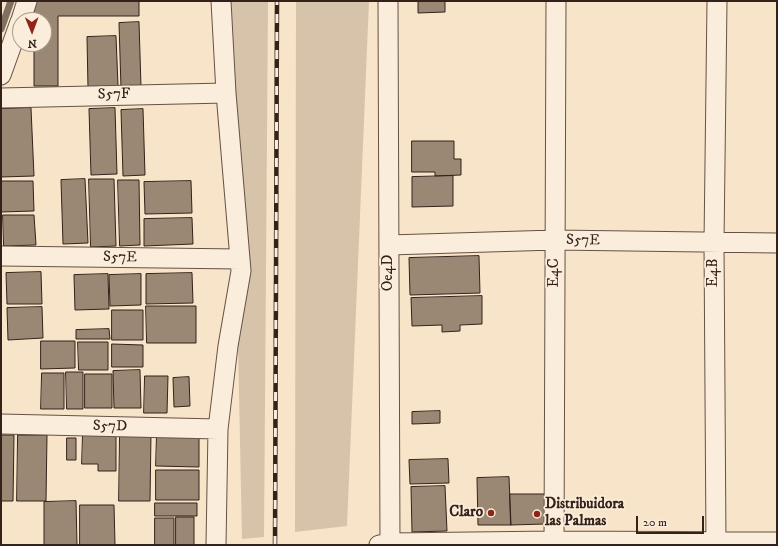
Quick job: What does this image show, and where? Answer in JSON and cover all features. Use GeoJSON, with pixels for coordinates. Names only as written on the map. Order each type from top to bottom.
{"type":"FeatureCollection","features":[{"type":"Feature","properties":{"kind":"street"},"geometry":{"type":"LineString","coordinates":[[23,12],[27,1]]}},
{"type":"Feature","properties":{"kind":"street"},"geometry":{"type":"LineString","coordinates":[[216,545],[218,429],[228,346],[241,271],[226,93],[221,1]]}},
{"type":"Feature","properties":{"kind":"street","name":"Oe4D"},"geometry":{"type":"LineString","coordinates":[[386,544],[389,245],[388,1]]}},
{"type":"Feature","properties":{"kind":"street","name":"E4C"},"geometry":{"type":"LineString","coordinates":[[554,543],[556,1]]}},
{"type":"Feature","properties":{"kind":"street","name":"E4B"},"geometry":{"type":"LineString","coordinates":[[716,543],[714,243],[717,1]]}},
{"type":"Feature","properties":{"kind":"street"},"geometry":{"type":"LineString","coordinates":[[1,75],[12,44]]}},
{"type":"Feature","properties":{"kind":"street","name":"S57F"},"geometry":{"type":"LineString","coordinates":[[1,98],[226,93]]}},
{"type":"Feature","properties":{"kind":"street","name":"S57E"},"geometry":{"type":"LineString","coordinates":[[389,245],[555,240],[777,243]]}},
{"type":"Feature","properties":{"kind":"street","name":"S57E"},"geometry":{"type":"LineString","coordinates":[[1,256],[240,259]]}},
{"type":"Feature","properties":{"kind":"street","name":"S57D"},"geometry":{"type":"LineString","coordinates":[[1,424],[218,429]]}},
{"type":"Feature","properties":{"kind":"street"},"geometry":{"type":"LineString","coordinates":[[386,544],[777,542]]}},
{"type":"Feature","properties":{"kind":"shaded area"},"geometry":{"type":"Polygon","coordinates":[[[231,1],[268,1],[264,537],[242,539],[231,1]]]}},
{"type":"Feature","properties":{"kind":"shaded area"},"geometry":{"type":"Polygon","coordinates":[[[296,1],[369,1],[347,526],[295,532],[296,1]]]}},
{"type":"Feature","properties":{"kind":"building"},"geometry":{"type":"Polygon","coordinates":[[[34,1],[139,1],[139,16],[58,16],[58,86],[34,86],[34,52],[52,52],[52,12],[34,12],[34,1]]]}},
{"type":"Feature","properties":{"kind":"building"},"geometry":{"type":"Polygon","coordinates":[[[445,1],[445,12],[418,13],[418,2],[445,1]]]}},
{"type":"Feature","properties":{"kind":"building"},"geometry":{"type":"Polygon","coordinates":[[[139,22],[141,87],[121,88],[119,23],[139,22]]]}},
{"type":"Feature","properties":{"kind":"building"},"geometry":{"type":"Polygon","coordinates":[[[116,36],[118,86],[88,88],[87,37],[116,36]]]}},
{"type":"Feature","properties":{"kind":"building"},"geometry":{"type":"Polygon","coordinates":[[[31,108],[34,176],[1,177],[1,109],[31,108]]]}},
{"type":"Feature","properties":{"kind":"building"},"geometry":{"type":"Polygon","coordinates":[[[115,108],[117,174],[91,175],[89,109],[115,108]]]}},
{"type":"Feature","properties":{"kind":"building"},"geometry":{"type":"Polygon","coordinates":[[[143,109],[145,175],[123,176],[121,110],[143,109]]]}},
{"type":"Feature","properties":{"kind":"building"},"geometry":{"type":"Polygon","coordinates":[[[412,141],[454,141],[454,159],[461,159],[461,175],[435,176],[435,172],[412,172],[412,141]]]}},
{"type":"Feature","properties":{"kind":"building"},"geometry":{"type":"Polygon","coordinates":[[[453,176],[453,206],[412,207],[412,177],[453,176]]]}},
{"type":"Feature","properties":{"kind":"building"},"geometry":{"type":"Polygon","coordinates":[[[85,179],[88,243],[63,244],[61,180],[85,179]]]}},
{"type":"Feature","properties":{"kind":"building"},"geometry":{"type":"Polygon","coordinates":[[[89,179],[114,179],[116,246],[91,247],[89,179]]]}},
{"type":"Feature","properties":{"kind":"building"},"geometry":{"type":"Polygon","coordinates":[[[118,180],[139,180],[140,245],[120,246],[118,180]]]}},
{"type":"Feature","properties":{"kind":"building"},"geometry":{"type":"Polygon","coordinates":[[[1,181],[33,181],[34,211],[1,212],[1,181]]]}},
{"type":"Feature","properties":{"kind":"building"},"geometry":{"type":"Polygon","coordinates":[[[191,181],[192,213],[145,214],[144,182],[191,181]]]}},
{"type":"Feature","properties":{"kind":"building"},"geometry":{"type":"Polygon","coordinates":[[[3,215],[34,215],[36,245],[4,246],[3,215]]]}},
{"type":"Feature","properties":{"kind":"building"},"geometry":{"type":"Polygon","coordinates":[[[192,218],[193,244],[144,246],[144,219],[192,218]]]}},
{"type":"Feature","properties":{"kind":"building"},"geometry":{"type":"Polygon","coordinates":[[[479,256],[480,293],[410,295],[409,258],[479,256]]]}},
{"type":"Feature","properties":{"kind":"building"},"geometry":{"type":"Polygon","coordinates":[[[41,272],[42,304],[7,304],[6,273],[41,272]]]}},
{"type":"Feature","properties":{"kind":"building"},"geometry":{"type":"Polygon","coordinates":[[[192,273],[193,303],[146,304],[146,274],[192,273]]]}},
{"type":"Feature","properties":{"kind":"building"},"geometry":{"type":"Polygon","coordinates":[[[108,274],[109,309],[75,310],[74,275],[108,274]]]}},
{"type":"Feature","properties":{"kind":"building"},"geometry":{"type":"Polygon","coordinates":[[[141,274],[141,305],[110,306],[109,275],[141,274]]]}},
{"type":"Feature","properties":{"kind":"building"},"geometry":{"type":"Polygon","coordinates":[[[482,296],[482,324],[460,325],[460,331],[442,332],[442,325],[412,326],[411,298],[482,296]]]}},
{"type":"Feature","properties":{"kind":"building"},"geometry":{"type":"Polygon","coordinates":[[[146,306],[196,306],[196,343],[147,343],[146,306]]]}},
{"type":"Feature","properties":{"kind":"building"},"geometry":{"type":"Polygon","coordinates":[[[42,307],[43,338],[8,340],[7,308],[42,307]]]}},
{"type":"Feature","properties":{"kind":"building"},"geometry":{"type":"Polygon","coordinates":[[[112,310],[143,310],[143,340],[112,340],[112,310]]]}},
{"type":"Feature","properties":{"kind":"building"},"geometry":{"type":"Polygon","coordinates":[[[109,329],[110,339],[76,339],[76,330],[109,329]]]}},
{"type":"Feature","properties":{"kind":"building"},"geometry":{"type":"Polygon","coordinates":[[[41,341],[75,341],[75,368],[41,369],[41,341]]]}},
{"type":"Feature","properties":{"kind":"building"},"geometry":{"type":"Polygon","coordinates":[[[78,342],[108,342],[108,370],[79,370],[78,342]]]}},
{"type":"Feature","properties":{"kind":"building"},"geometry":{"type":"Polygon","coordinates":[[[112,344],[143,345],[143,367],[112,367],[112,344]]]}},
{"type":"Feature","properties":{"kind":"building"},"geometry":{"type":"Polygon","coordinates":[[[140,370],[141,408],[114,408],[113,371],[140,370]]]}},
{"type":"Feature","properties":{"kind":"building"},"geometry":{"type":"Polygon","coordinates":[[[66,372],[83,372],[83,409],[67,409],[66,372]]]}},
{"type":"Feature","properties":{"kind":"building"},"geometry":{"type":"Polygon","coordinates":[[[42,373],[64,373],[64,409],[41,409],[42,373]]]}},
{"type":"Feature","properties":{"kind":"building"},"geometry":{"type":"Polygon","coordinates":[[[85,374],[112,374],[112,408],[85,408],[85,374]]]}},
{"type":"Feature","properties":{"kind":"building"},"geometry":{"type":"Polygon","coordinates":[[[145,376],[168,376],[167,413],[144,413],[145,376]]]}},
{"type":"Feature","properties":{"kind":"building"},"geometry":{"type":"Polygon","coordinates":[[[189,377],[190,406],[174,407],[173,378],[189,377]]]}},
{"type":"Feature","properties":{"kind":"building"},"geometry":{"type":"Polygon","coordinates":[[[440,411],[440,423],[412,424],[412,412],[440,411]]]}},
{"type":"Feature","properties":{"kind":"building"},"geometry":{"type":"Polygon","coordinates":[[[157,432],[199,432],[199,467],[156,466],[157,432]]]}},
{"type":"Feature","properties":{"kind":"building"},"geometry":{"type":"Polygon","coordinates":[[[83,433],[116,433],[116,471],[98,471],[98,464],[82,464],[83,433]]]}},
{"type":"Feature","properties":{"kind":"building"},"geometry":{"type":"Polygon","coordinates":[[[120,433],[151,434],[150,501],[119,501],[120,433]]]}},
{"type":"Feature","properties":{"kind":"building"},"geometry":{"type":"Polygon","coordinates":[[[1,435],[14,435],[13,501],[1,501],[1,435]]]}},
{"type":"Feature","properties":{"kind":"building"},"geometry":{"type":"Polygon","coordinates":[[[18,435],[47,435],[46,501],[17,501],[18,435]]]}},
{"type":"Feature","properties":{"kind":"building"},"geometry":{"type":"Polygon","coordinates":[[[67,438],[76,438],[76,460],[67,460],[67,438]]]}},
{"type":"Feature","properties":{"kind":"building"},"geometry":{"type":"Polygon","coordinates":[[[448,459],[449,483],[410,484],[409,460],[448,459]]]}},
{"type":"Feature","properties":{"kind":"building"},"geometry":{"type":"Polygon","coordinates":[[[156,470],[199,470],[199,500],[156,500],[156,470]]]}},
{"type":"Feature","properties":{"kind":"building"},"geometry":{"type":"Polygon","coordinates":[[[509,477],[511,525],[478,525],[477,478],[509,477]]]}},
{"type":"Feature","properties":{"kind":"building"},"geometry":{"type":"Polygon","coordinates":[[[445,486],[447,531],[412,532],[411,487],[445,486]]]}},
{"type":"Feature","properties":{"kind":"building"},"geometry":{"type":"Polygon","coordinates":[[[510,494],[545,494],[545,524],[511,525],[510,494]]]}},
{"type":"Feature","properties":{"kind":"building"},"geometry":{"type":"Polygon","coordinates":[[[76,501],[77,545],[44,545],[44,502],[76,501]]]}},
{"type":"Feature","properties":{"kind":"building"},"geometry":{"type":"Polygon","coordinates":[[[155,503],[197,503],[197,516],[155,516],[155,503]]]}},
{"type":"Feature","properties":{"kind":"building"},"geometry":{"type":"Polygon","coordinates":[[[80,505],[114,505],[115,545],[80,545],[80,505]]]}},
{"type":"Feature","properties":{"kind":"building"},"geometry":{"type":"Polygon","coordinates":[[[176,517],[194,517],[194,545],[176,545],[176,517]]]}},
{"type":"Feature","properties":{"kind":"building"},"geometry":{"type":"Polygon","coordinates":[[[155,518],[174,518],[174,545],[155,545],[155,518]]]}},
{"type":"Feature","properties":{"kind":"waterway"},"geometry":{"type":"LineString","coordinates":[[1,29],[11,1]]}},
{"type":"Feature","properties":{"kind":"railway"},"geometry":{"type":"LineString","coordinates":[[275,545],[277,1]]}},
{"type":"Feature","properties":{"kind":"place","name":"Claro"},"geometry":{"type":"Point","coordinates":[491,513]}},
{"type":"Feature","properties":{"kind":"place","name":"Distribuidora las Palmas"},"geometry":{"type":"Point","coordinates":[537,514]}}]}
